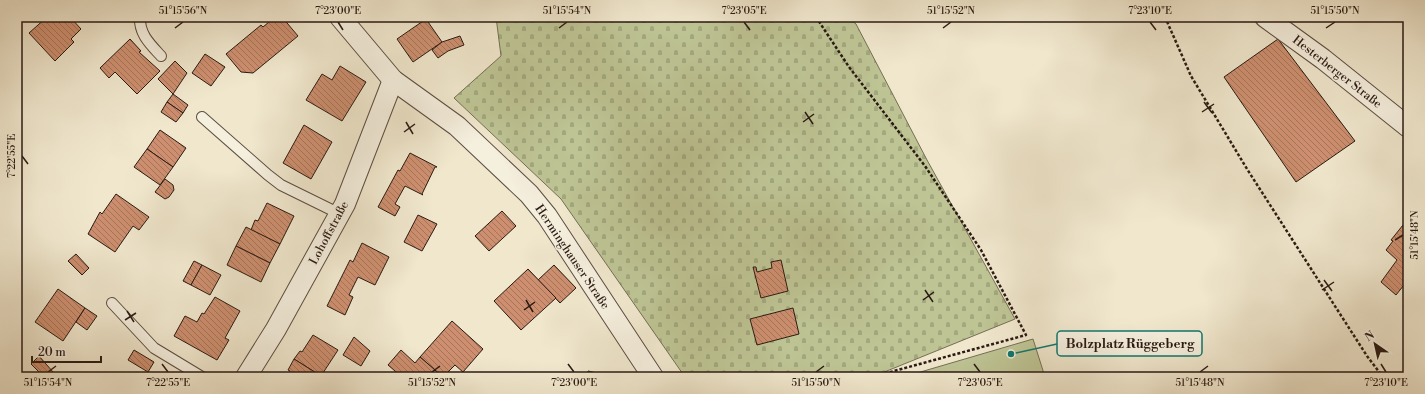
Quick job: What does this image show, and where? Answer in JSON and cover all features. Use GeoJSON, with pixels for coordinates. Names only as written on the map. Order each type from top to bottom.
{"type":"FeatureCollection","features":[{"type":"Feature","properties":{"kind":"street","name":"Herminghauser Straße"},"geometry":{"type":"LineString","coordinates":[[340,17],[393,80],[457,126],[528,194],[547,216],[653,377]]}},
{"type":"Feature","properties":{"kind":"street","name":"Hesterberger Straße"},"geometry":{"type":"LineString","coordinates":[[1265,17],[1323,59],[1408,127]]}},
{"type":"Feature","properties":{"kind":"street","name":"Lohoffstraße"},"geometry":{"type":"LineString","coordinates":[[246,377],[276,329],[340,214],[393,80]]}},
{"type":"Feature","properties":{"kind":"lane"},"geometry":{"type":"LineString","coordinates":[[140,17],[143,35],[161,56]]}},
{"type":"Feature","properties":{"kind":"lane"},"geometry":{"type":"LineString","coordinates":[[202,117],[272,178],[340,214]]}},
{"type":"Feature","properties":{"kind":"lane"},"geometry":{"type":"LineString","coordinates":[[112,303],[154,348],[202,377]]}},
{"type":"Feature","properties":{"kind":"path"},"geometry":{"type":"LineString","coordinates":[[816,17],[849,67],[925,166],[976,243],[1026,336],[872,377]]}},
{"type":"Feature","properties":{"kind":"path"},"geometry":{"type":"LineString","coordinates":[[1165,17],[1191,76],[1247,169],[1367,356],[1383,377]]}},
{"type":"Feature","properties":{"kind":"green space"},"geometry":{"type":"Polygon","coordinates":[[[496,17],[848,17],[856,24],[927,160],[1015,319],[872,377],[685,377],[561,199],[454,98],[501,56],[496,17]]]}},
{"type":"Feature","properties":{"kind":"green space"},"geometry":{"type":"Polygon","coordinates":[[[1033,339],[1045,377],[918,377],[917,373],[1033,339]]]}},
{"type":"Feature","properties":{"kind":"building"},"geometry":{"type":"Polygon","coordinates":[[[47,17],[70,17],[81,29],[71,39],[74,42],[55,61],[29,33],[47,17]]]}},
{"type":"Feature","properties":{"kind":"building"},"geometry":{"type":"Polygon","coordinates":[[[275,17],[282,17],[298,36],[253,73],[241,72],[226,54],[261,25],[263,27],[275,17]]]}},
{"type":"Feature","properties":{"kind":"building"},"geometry":{"type":"Polygon","coordinates":[[[426,19],[442,42],[413,62],[397,39],[426,19]]]}},
{"type":"Feature","properties":{"kind":"building"},"geometry":{"type":"Polygon","coordinates":[[[460,36],[464,45],[448,51],[438,58],[432,50],[442,42],[460,36]]]}},
{"type":"Feature","properties":{"kind":"building"},"geometry":{"type":"Polygon","coordinates":[[[130,39],[141,51],[139,52],[160,71],[137,94],[115,72],[109,78],[100,68],[130,39]]]}},
{"type":"Feature","properties":{"kind":"building"},"geometry":{"type":"Polygon","coordinates":[[[1278,39],[1355,141],[1296,182],[1224,77],[1278,39]]]}},
{"type":"Feature","properties":{"kind":"building"},"geometry":{"type":"Polygon","coordinates":[[[205,54],[225,67],[211,86],[192,73],[205,54]]]}},
{"type":"Feature","properties":{"kind":"building"},"geometry":{"type":"Polygon","coordinates":[[[175,61],[187,73],[173,94],[158,79],[175,61]]]}},
{"type":"Feature","properties":{"kind":"building"},"geometry":{"type":"Polygon","coordinates":[[[340,66],[366,82],[342,121],[306,100],[322,74],[332,80],[340,66]]]}},
{"type":"Feature","properties":{"kind":"building"},"geometry":{"type":"Polygon","coordinates":[[[173,94],[188,105],[183,113],[167,102],[173,94]]]}},
{"type":"Feature","properties":{"kind":"building"},"geometry":{"type":"Polygon","coordinates":[[[167,102],[183,113],[176,122],[161,112],[167,102]]]}},
{"type":"Feature","properties":{"kind":"building"},"geometry":{"type":"Polygon","coordinates":[[[304,125],[332,142],[311,179],[283,163],[304,125]]]}},
{"type":"Feature","properties":{"kind":"building"},"geometry":{"type":"Polygon","coordinates":[[[160,130],[186,148],[173,167],[147,149],[160,130]]]}},
{"type":"Feature","properties":{"kind":"building"},"geometry":{"type":"Polygon","coordinates":[[[147,149],[173,167],[160,185],[134,167],[147,149]]]}},
{"type":"Feature","properties":{"kind":"building"},"geometry":{"type":"Polygon","coordinates":[[[410,153],[437,167],[435,167],[422,194],[423,195],[405,186],[395,204],[400,207],[395,216],[378,207],[398,170],[400,171],[410,153]]]}},
{"type":"Feature","properties":{"kind":"building"},"geometry":{"type":"Polygon","coordinates":[[[165,179],[173,185],[174,190],[169,197],[165,199],[155,192],[165,179]]]}},
{"type":"Feature","properties":{"kind":"building"},"geometry":{"type":"Polygon","coordinates":[[[116,194],[149,217],[139,230],[133,226],[115,252],[88,234],[100,212],[102,214],[116,194]]]}},
{"type":"Feature","properties":{"kind":"building"},"geometry":{"type":"Polygon","coordinates":[[[267,203],[294,216],[280,244],[251,230],[255,220],[258,221],[267,203]]]}},
{"type":"Feature","properties":{"kind":"building"},"geometry":{"type":"Polygon","coordinates":[[[502,211],[516,226],[489,251],[475,236],[502,211]]]}},
{"type":"Feature","properties":{"kind":"building"},"geometry":{"type":"Polygon","coordinates":[[[418,215],[437,224],[422,251],[404,242],[418,215]]]}},
{"type":"Feature","properties":{"kind":"building"},"geometry":{"type":"Polygon","coordinates":[[[1407,220],[1408,280],[1396,295],[1381,282],[1397,260],[1386,250],[1393,241],[1391,240],[1407,220]]]}},
{"type":"Feature","properties":{"kind":"building"},"geometry":{"type":"Polygon","coordinates":[[[246,227],[280,244],[270,263],[236,246],[246,227]]]}},
{"type":"Feature","properties":{"kind":"building"},"geometry":{"type":"Polygon","coordinates":[[[362,243],[389,257],[375,285],[358,277],[349,295],[353,297],[345,315],[327,306],[350,260],[353,262],[362,243]]]}},
{"type":"Feature","properties":{"kind":"building"},"geometry":{"type":"Polygon","coordinates":[[[236,246],[270,263],[261,282],[227,265],[236,246]]]}},
{"type":"Feature","properties":{"kind":"building"},"geometry":{"type":"Polygon","coordinates":[[[76,254],[89,268],[82,275],[68,261],[76,254]]]}},
{"type":"Feature","properties":{"kind":"building"},"geometry":{"type":"Polygon","coordinates":[[[781,260],[788,291],[761,298],[753,267],[756,267],[757,272],[772,268],[771,262],[781,260]]]}},
{"type":"Feature","properties":{"kind":"building"},"geometry":{"type":"Polygon","coordinates":[[[194,261],[202,265],[191,285],[183,281],[194,261]]]}},
{"type":"Feature","properties":{"kind":"building"},"geometry":{"type":"Polygon","coordinates":[[[202,265],[221,275],[210,295],[191,285],[202,265]]]}},
{"type":"Feature","properties":{"kind":"building"},"geometry":{"type":"Polygon","coordinates":[[[554,265],[576,288],[560,303],[538,280],[554,265]]]}},
{"type":"Feature","properties":{"kind":"building"},"geometry":{"type":"Polygon","coordinates":[[[528,269],[556,298],[521,330],[494,301],[528,269]]]}},
{"type":"Feature","properties":{"kind":"building"},"geometry":{"type":"Polygon","coordinates":[[[58,289],[85,308],[63,341],[35,322],[58,289]]]}},
{"type":"Feature","properties":{"kind":"building"},"geometry":{"type":"Polygon","coordinates":[[[215,297],[240,311],[225,338],[229,340],[217,360],[174,336],[185,316],[197,322],[202,313],[204,314],[215,297]]]}},
{"type":"Feature","properties":{"kind":"building"},"geometry":{"type":"Polygon","coordinates":[[[85,308],[97,316],[87,330],[76,322],[85,308]]]}},
{"type":"Feature","properties":{"kind":"building"},"geometry":{"type":"Polygon","coordinates":[[[793,308],[799,334],[757,345],[750,319],[793,308]]]}},
{"type":"Feature","properties":{"kind":"building"},"geometry":{"type":"Polygon","coordinates":[[[452,321],[483,349],[463,372],[455,365],[443,377],[420,357],[452,321]]]}},
{"type":"Feature","properties":{"kind":"building"},"geometry":{"type":"Polygon","coordinates":[[[313,335],[338,350],[321,376],[294,359],[300,351],[302,352],[313,335]]]}},
{"type":"Feature","properties":{"kind":"building"},"geometry":{"type":"Polygon","coordinates":[[[354,337],[370,351],[361,366],[343,355],[354,337]]]}},
{"type":"Feature","properties":{"kind":"building"},"geometry":{"type":"Polygon","coordinates":[[[134,350],[154,362],[148,372],[128,360],[134,350]]]}},
{"type":"Feature","properties":{"kind":"building"},"geometry":{"type":"Polygon","coordinates":[[[401,350],[415,363],[420,357],[435,370],[428,377],[402,377],[388,365],[401,350]]]}},
{"type":"Feature","properties":{"kind":"building"},"geometry":{"type":"Polygon","coordinates":[[[39,356],[53,372],[48,377],[44,377],[31,364],[39,356]]]}},
{"type":"Feature","properties":{"kind":"building"},"geometry":{"type":"Polygon","coordinates":[[[294,359],[323,377],[286,377],[290,371],[288,370],[294,359]]]}},
{"type":"Feature","properties":{"kind":"building"},"geometry":{"type":"Polygon","coordinates":[[[588,371],[614,377],[587,377],[588,371]]]}},
{"type":"Feature","properties":{"kind":"place","name":"Bolzplatz Rüggeberg"},"geometry":{"type":"Point","coordinates":[1011,354]}}]}
